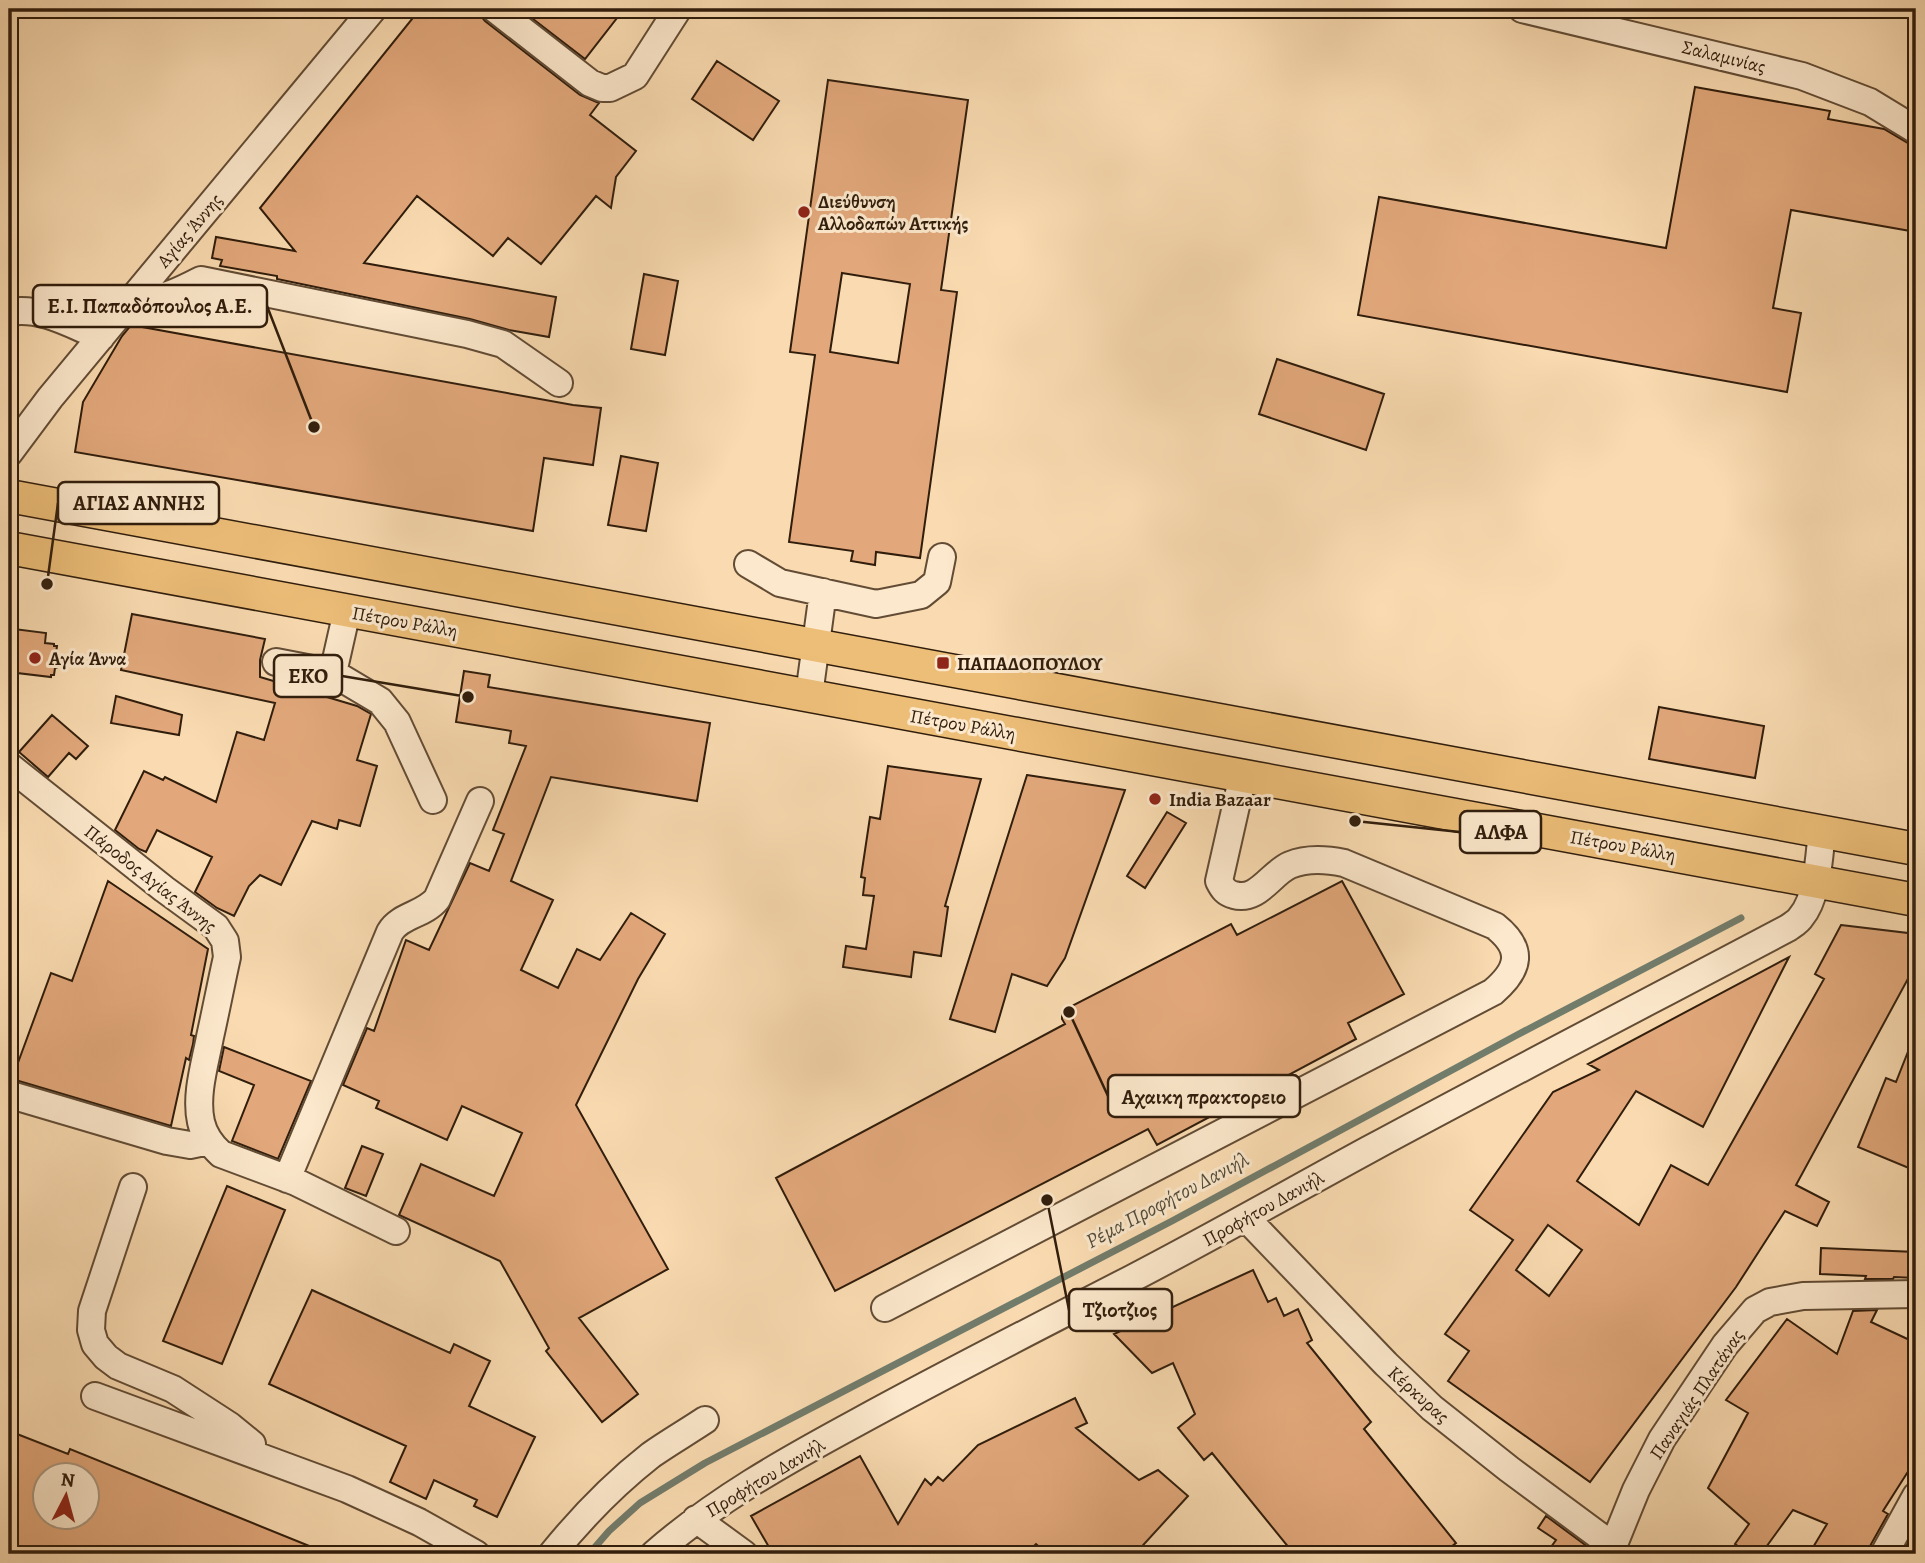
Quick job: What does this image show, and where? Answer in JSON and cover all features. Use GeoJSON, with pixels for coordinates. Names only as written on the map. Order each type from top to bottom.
{"type":"FeatureCollection","features":[{"type":"Feature","properties":{"kind":"main road"},"geometry":{"type":"LineString","coordinates":[[9,496],[1916,849]]}},
{"type":"Feature","properties":{"kind":"main road","name":"Πέτρου Ράλλη"},"geometry":{"type":"LineString","coordinates":[[9,548],[1916,900]]}},
{"type":"Feature","properties":{"kind":"street","name":"Αγίας Άννης"},"geometry":{"type":"LineString","coordinates":[[9,453],[100,337],[373,9]]}},
{"type":"Feature","properties":{"kind":"street"},"geometry":{"type":"LineString","coordinates":[[495,9],[590,83],[602,88],[610,88],[635,76],[678,9]]}},
{"type":"Feature","properties":{"kind":"street","name":"Σαλαμινίας"},"geometry":{"type":"LineString","coordinates":[[1522,9],[1802,76],[1870,102],[1916,130]]}},
{"type":"Feature","properties":{"kind":"street"},"geometry":{"type":"LineString","coordinates":[[133,298],[154,299],[171,295],[201,280],[467,334],[503,344],[559,383]]}},
{"type":"Feature","properties":{"kind":"street"},"geometry":{"type":"LineString","coordinates":[[9,312],[23,309],[39,313],[100,337]]}},
{"type":"Feature","properties":{"kind":"street"},"geometry":{"type":"LineString","coordinates":[[748,564],[780,583],[876,604],[921,595],[937,583],[942,556]]}},
{"type":"Feature","properties":{"kind":"street"},"geometry":{"type":"LineString","coordinates":[[809,695],[823,592]]}},
{"type":"Feature","properties":{"kind":"street"},"geometry":{"type":"LineString","coordinates":[[333,673],[347,611]]}},
{"type":"Feature","properties":{"kind":"street"},"geometry":{"type":"LineString","coordinates":[[276,662],[333,673],[380,701],[397,722],[433,800]]}},
{"type":"Feature","properties":{"kind":"street","name":"Πάροδος Αγίας Άννης"},"geometry":{"type":"LineString","coordinates":[[9,766],[216,927],[225,941],[227,957],[201,1084],[201,1123],[209,1141]]}},
{"type":"Feature","properties":{"kind":"street"},"geometry":{"type":"LineString","coordinates":[[885,1308],[1493,992],[1507,980],[1515,956],[1513,944],[1506,934],[1495,926],[1344,863],[1330,860],[1299,862],[1286,867],[1255,893],[1243,897],[1224,890],[1219,881],[1242,775]]}},
{"type":"Feature","properties":{"kind":"street"},"geometry":{"type":"LineString","coordinates":[[287,1179],[390,932],[400,922],[425,910],[437,899],[480,801]]}},
{"type":"Feature","properties":{"kind":"street","name":"Προφήτου Δανιήλ"},"geometry":{"type":"LineString","coordinates":[[654,1554],[696,1519],[763,1475],[900,1399],[1788,929],[1801,918],[1809,904],[1822,831]]}},
{"type":"Feature","properties":{"kind":"street"},"geometry":{"type":"LineString","coordinates":[[11,1095],[166,1141],[190,1145],[209,1141],[221,1154],[287,1179],[396,1231]]}},
{"type":"Feature","properties":{"kind":"street"},"geometry":{"type":"LineString","coordinates":[[133,1187],[92,1311],[91,1330],[95,1344],[118,1366],[173,1389],[230,1426],[272,1460]]}},
{"type":"Feature","properties":{"kind":"street","name":"Κέρκυρας"},"geometry":{"type":"LineString","coordinates":[[1246,1218],[1432,1408],[1612,1550]]}},
{"type":"Feature","properties":{"kind":"street","name":"Παναγιάς Πλατάνας"},"geometry":{"type":"LineString","coordinates":[[1612,1550],[1636,1490],[1662,1439],[1725,1345],[1755,1310],[1770,1302],[1803,1296],[1916,1294]]}},
{"type":"Feature","properties":{"kind":"street"},"geometry":{"type":"LineString","coordinates":[[95,1396],[272,1460],[385,1505],[476,1554]]}},
{"type":"Feature","properties":{"kind":"street"},"geometry":{"type":"LineString","coordinates":[[552,1554],[589,1511],[629,1474],[652,1455],[705,1420]]}},
{"type":"Feature","properties":{"kind":"street"},"geometry":{"type":"LineString","coordinates":[[1884,1554],[1915,1502]]}},
{"type":"Feature","properties":{"kind":"street"},"geometry":{"type":"LineString","coordinates":[[696,1519],[744,1554]]}},
{"type":"Feature","properties":{"kind":"building"},"geometry":{"type":"Polygon","coordinates":[[[420,9],[480,9],[485,21],[580,95],[599,103],[590,115],[636,151],[616,177],[611,208],[596,196],[541,264],[508,238],[493,256],[417,196],[364,263],[556,297],[549,337],[277,279],[277,276],[220,266],[222,260],[212,258],[216,237],[295,251],[260,208],[420,9]]]}},
{"type":"Feature","properties":{"kind":"building"},"geometry":{"type":"Polygon","coordinates":[[[520,9],[624,9],[585,59],[520,9]]]}},
{"type":"Feature","properties":{"kind":"building"},"geometry":{"type":"Polygon","coordinates":[[[717,61],[779,101],[753,140],[692,99],[717,61]]]}},
{"type":"Feature","properties":{"kind":"building"},"geometry":{"type":"Polygon","coordinates":[[[828,80],[968,100],[941,290],[957,292],[920,558],[876,552],[875,565],[851,561],[853,551],[789,542],[815,355],[790,352],[828,80]],[[842,273],[830,352],[898,363],[910,284],[842,273]]]}},
{"type":"Feature","properties":{"kind":"building"},"geometry":{"type":"Polygon","coordinates":[[[1695,87],[1830,111],[1828,119],[1884,129],[1915,146],[1911,170],[1916,170],[1916,232],[1791,210],[1773,308],[1801,313],[1787,392],[1358,315],[1379,197],[1666,248],[1695,87]]]}},
{"type":"Feature","properties":{"kind":"building"},"geometry":{"type":"Polygon","coordinates":[[[644,274],[678,281],[665,355],[631,349],[644,274]]]}},
{"type":"Feature","properties":{"kind":"building"},"geometry":{"type":"Polygon","coordinates":[[[131,325],[601,408],[593,465],[544,458],[533,531],[75,452],[83,402],[131,325]]]}},
{"type":"Feature","properties":{"kind":"building"},"geometry":{"type":"Polygon","coordinates":[[[1277,359],[1384,394],[1366,450],[1259,414],[1277,359]]]}},
{"type":"Feature","properties":{"kind":"building"},"geometry":{"type":"Polygon","coordinates":[[[621,456],[658,463],[646,531],[608,525],[621,456]]]}},
{"type":"Feature","properties":{"kind":"building"},"geometry":{"type":"Polygon","coordinates":[[[132,614],[265,639],[260,660],[260,677],[357,706],[371,714],[357,760],[377,766],[360,826],[339,820],[337,829],[312,821],[281,885],[260,875],[249,886],[234,916],[195,892],[212,857],[157,830],[146,852],[115,830],[144,771],[163,780],[165,777],[216,802],[237,732],[264,740],[275,703],[121,670],[132,614]]]}},
{"type":"Feature","properties":{"kind":"building","name":"Αγία Άννα"},"geometry":{"type":"Polygon","coordinates":[[[14,629],[46,633],[45,643],[54,644],[57,646],[56,653],[74,662],[55,668],[51,677],[9,672],[9,638],[12,639],[14,629]]]}},
{"type":"Feature","properties":{"kind":"building"},"geometry":{"type":"Polygon","coordinates":[[[464,671],[490,675],[488,687],[710,723],[697,801],[551,777],[511,881],[553,900],[521,970],[558,988],[577,949],[600,960],[631,913],[665,934],[638,979],[576,1105],[668,1269],[579,1318],[638,1394],[602,1422],[546,1351],[549,1348],[500,1261],[399,1215],[421,1164],[494,1196],[522,1133],[462,1106],[447,1140],[376,1108],[379,1101],[343,1085],[367,1028],[374,1031],[406,940],[429,950],[470,863],[489,871],[504,834],[493,830],[526,746],[509,743],[511,731],[456,722],[464,671]]]}},
{"type":"Feature","properties":{"kind":"building"},"geometry":{"type":"Polygon","coordinates":[[[116,696],[182,715],[179,735],[111,723],[116,696]]]}},
{"type":"Feature","properties":{"kind":"building"},"geometry":{"type":"Polygon","coordinates":[[[1659,707],[1764,726],[1755,778],[1649,759],[1659,707]]]}},
{"type":"Feature","properties":{"kind":"building"},"geometry":{"type":"Polygon","coordinates":[[[52,715],[88,746],[76,759],[69,753],[48,777],[19,752],[52,715]]]}},
{"type":"Feature","properties":{"kind":"building"},"geometry":{"type":"Polygon","coordinates":[[[888,766],[981,779],[945,906],[948,907],[941,956],[914,952],[911,977],[843,967],[846,946],[866,949],[874,896],[863,895],[865,878],[861,877],[870,817],[880,819],[888,766]]]}},
{"type":"Feature","properties":{"kind":"building"},"geometry":{"type":"Polygon","coordinates":[[[1027,775],[1125,790],[1065,958],[1047,986],[1012,974],[995,1032],[950,1019],[1027,775]]]}},
{"type":"Feature","properties":{"kind":"building"},"geometry":{"type":"Polygon","coordinates":[[[1167,812],[1186,823],[1145,888],[1127,876],[1167,812]]]}},
{"type":"Feature","properties":{"kind":"building"},"geometry":{"type":"Polygon","coordinates":[[[108,881],[208,949],[191,1035],[194,1036],[193,1044],[189,1060],[186,1058],[171,1126],[12,1079],[51,973],[72,981],[108,881]]]}},
{"type":"Feature","properties":{"kind":"building"},"geometry":{"type":"Polygon","coordinates":[[[1342,881],[1404,994],[1348,1023],[1356,1039],[1157,1145],[1148,1129],[835,1291],[776,1178],[1065,1024],[1062,1011],[1231,924],[1237,935],[1342,881]]]}},
{"type":"Feature","properties":{"kind":"building"},"geometry":{"type":"Polygon","coordinates":[[[1841,925],[1916,934],[1916,964],[1796,1185],[1829,1202],[1817,1226],[1785,1211],[1736,1287],[1590,1482],[1448,1381],[1469,1351],[1445,1334],[1513,1240],[1470,1210],[1553,1092],[1599,1070],[1588,1064],[1789,957],[1703,1127],[1636,1091],[1577,1181],[1639,1225],[1671,1165],[1708,1185],[1824,979],[1815,974],[1841,925]],[[1548,1225],[1516,1270],[1549,1296],[1582,1250],[1548,1225]]]}},
{"type":"Feature","properties":{"kind":"building"},"geometry":{"type":"Polygon","coordinates":[[[1915,1034],[1916,1171],[1858,1147],[1886,1078],[1896,1082],[1915,1034]]]}},
{"type":"Feature","properties":{"kind":"building"},"geometry":{"type":"Polygon","coordinates":[[[224,1047],[311,1081],[278,1159],[232,1141],[254,1085],[219,1071],[224,1047]]]}},
{"type":"Feature","properties":{"kind":"building"},"geometry":{"type":"Polygon","coordinates":[[[362,1146],[383,1154],[366,1196],[345,1188],[362,1146]]]}},
{"type":"Feature","properties":{"kind":"building"},"geometry":{"type":"Polygon","coordinates":[[[227,1186],[285,1210],[222,1364],[163,1341],[227,1186]]]}},
{"type":"Feature","properties":{"kind":"building"},"geometry":{"type":"Polygon","coordinates":[[[1821,1248],[1916,1252],[1916,1278],[1865,1279],[1866,1276],[1820,1274],[1821,1248]]]}},
{"type":"Feature","properties":{"kind":"building"},"geometry":{"type":"Polygon","coordinates":[[[1253,1270],[1268,1302],[1276,1298],[1284,1316],[1298,1309],[1312,1340],[1307,1343],[1371,1422],[1364,1429],[1456,1543],[1442,1554],[1294,1554],[1212,1453],[1204,1460],[1178,1428],[1195,1414],[1173,1363],[1152,1373],[1114,1334],[1253,1270]]]}},
{"type":"Feature","properties":{"kind":"building"},"geometry":{"type":"Polygon","coordinates":[[[312,1290],[450,1353],[454,1344],[490,1361],[469,1406],[535,1437],[497,1517],[474,1506],[477,1500],[434,1480],[426,1499],[390,1482],[406,1446],[269,1384],[312,1290]]]}},
{"type":"Feature","properties":{"kind":"building"},"geometry":{"type":"Polygon","coordinates":[[[1877,1310],[1871,1322],[1916,1343],[1916,1459],[1883,1511],[1888,1514],[1868,1554],[1809,1554],[1827,1524],[1793,1510],[1761,1554],[1749,1554],[1735,1544],[1749,1524],[1708,1488],[1748,1413],[1726,1400],[1787,1319],[1837,1354],[1853,1311],[1877,1310]]]}},
{"type":"Feature","properties":{"kind":"building"},"geometry":{"type":"Polygon","coordinates":[[[1075,1398],[1087,1423],[1076,1428],[1139,1480],[1158,1470],[1188,1496],[1135,1554],[1048,1554],[1036,1544],[1026,1554],[773,1554],[751,1516],[860,1456],[898,1524],[925,1479],[931,1485],[938,1477],[943,1481],[978,1445],[1075,1398]]]}},
{"type":"Feature","properties":{"kind":"building"},"geometry":{"type":"Polygon","coordinates":[[[17,1434],[68,1454],[70,1449],[329,1554],[9,1554],[9,1454],[17,1434]]]}},
{"type":"Feature","properties":{"kind":"building"},"geometry":{"type":"Polygon","coordinates":[[[1546,1516],[1588,1547],[1584,1554],[1546,1554],[1556,1540],[1538,1528],[1546,1516]]]}},
{"type":"Feature","properties":{"kind":"building"},"geometry":{"type":"Polygon","coordinates":[[[1915,1530],[1916,1554],[1902,1554],[1915,1530]]]}},
{"type":"Feature","properties":{"kind":"waterway","name":"Ρέμα Προφήτου Δανιήλ"},"geometry":{"type":"LineString","coordinates":[[589,1554],[609,1531],[640,1503],[705,1463],[1172,1221],[1741,918]]}},
{"type":"Feature","properties":{"kind":"place","name":"Διεύθυνση Αλλοδαπών Αττικής"},"geometry":{"type":"Point","coordinates":[804,212]}},
{"type":"Feature","properties":{"kind":"place","name":"Ε.Ι. Παπαδόπουλος Α.Ε."},"geometry":{"type":"Point","coordinates":[314,427]}},
{"type":"Feature","properties":{"kind":"place","name":"ΑΓΙΑΣ ΑΝΝΗΣ"},"geometry":{"type":"Point","coordinates":[47,584]}},
{"type":"Feature","properties":{"kind":"place","name":"Αγία Άννα"},"geometry":{"type":"Point","coordinates":[35,658]}},
{"type":"Feature","properties":{"kind":"place","name":"ΠΑΠΑΔΟΠΟΥΛΟΥ"},"geometry":{"type":"Point","coordinates":[943,663]}},
{"type":"Feature","properties":{"kind":"place","name":"EKO"},"geometry":{"type":"Point","coordinates":[468,697]}},
{"type":"Feature","properties":{"kind":"place","name":"India Bazaar"},"geometry":{"type":"Point","coordinates":[1155,799]}},
{"type":"Feature","properties":{"kind":"place","name":"ΑΛΦΑ"},"geometry":{"type":"Point","coordinates":[1355,821]}},
{"type":"Feature","properties":{"kind":"place","name":"Αχαικη πρακτορειο"},"geometry":{"type":"Point","coordinates":[1069,1012]}},
{"type":"Feature","properties":{"kind":"place","name":"Τζιοτζιος"},"geometry":{"type":"Point","coordinates":[1047,1200]}}]}
